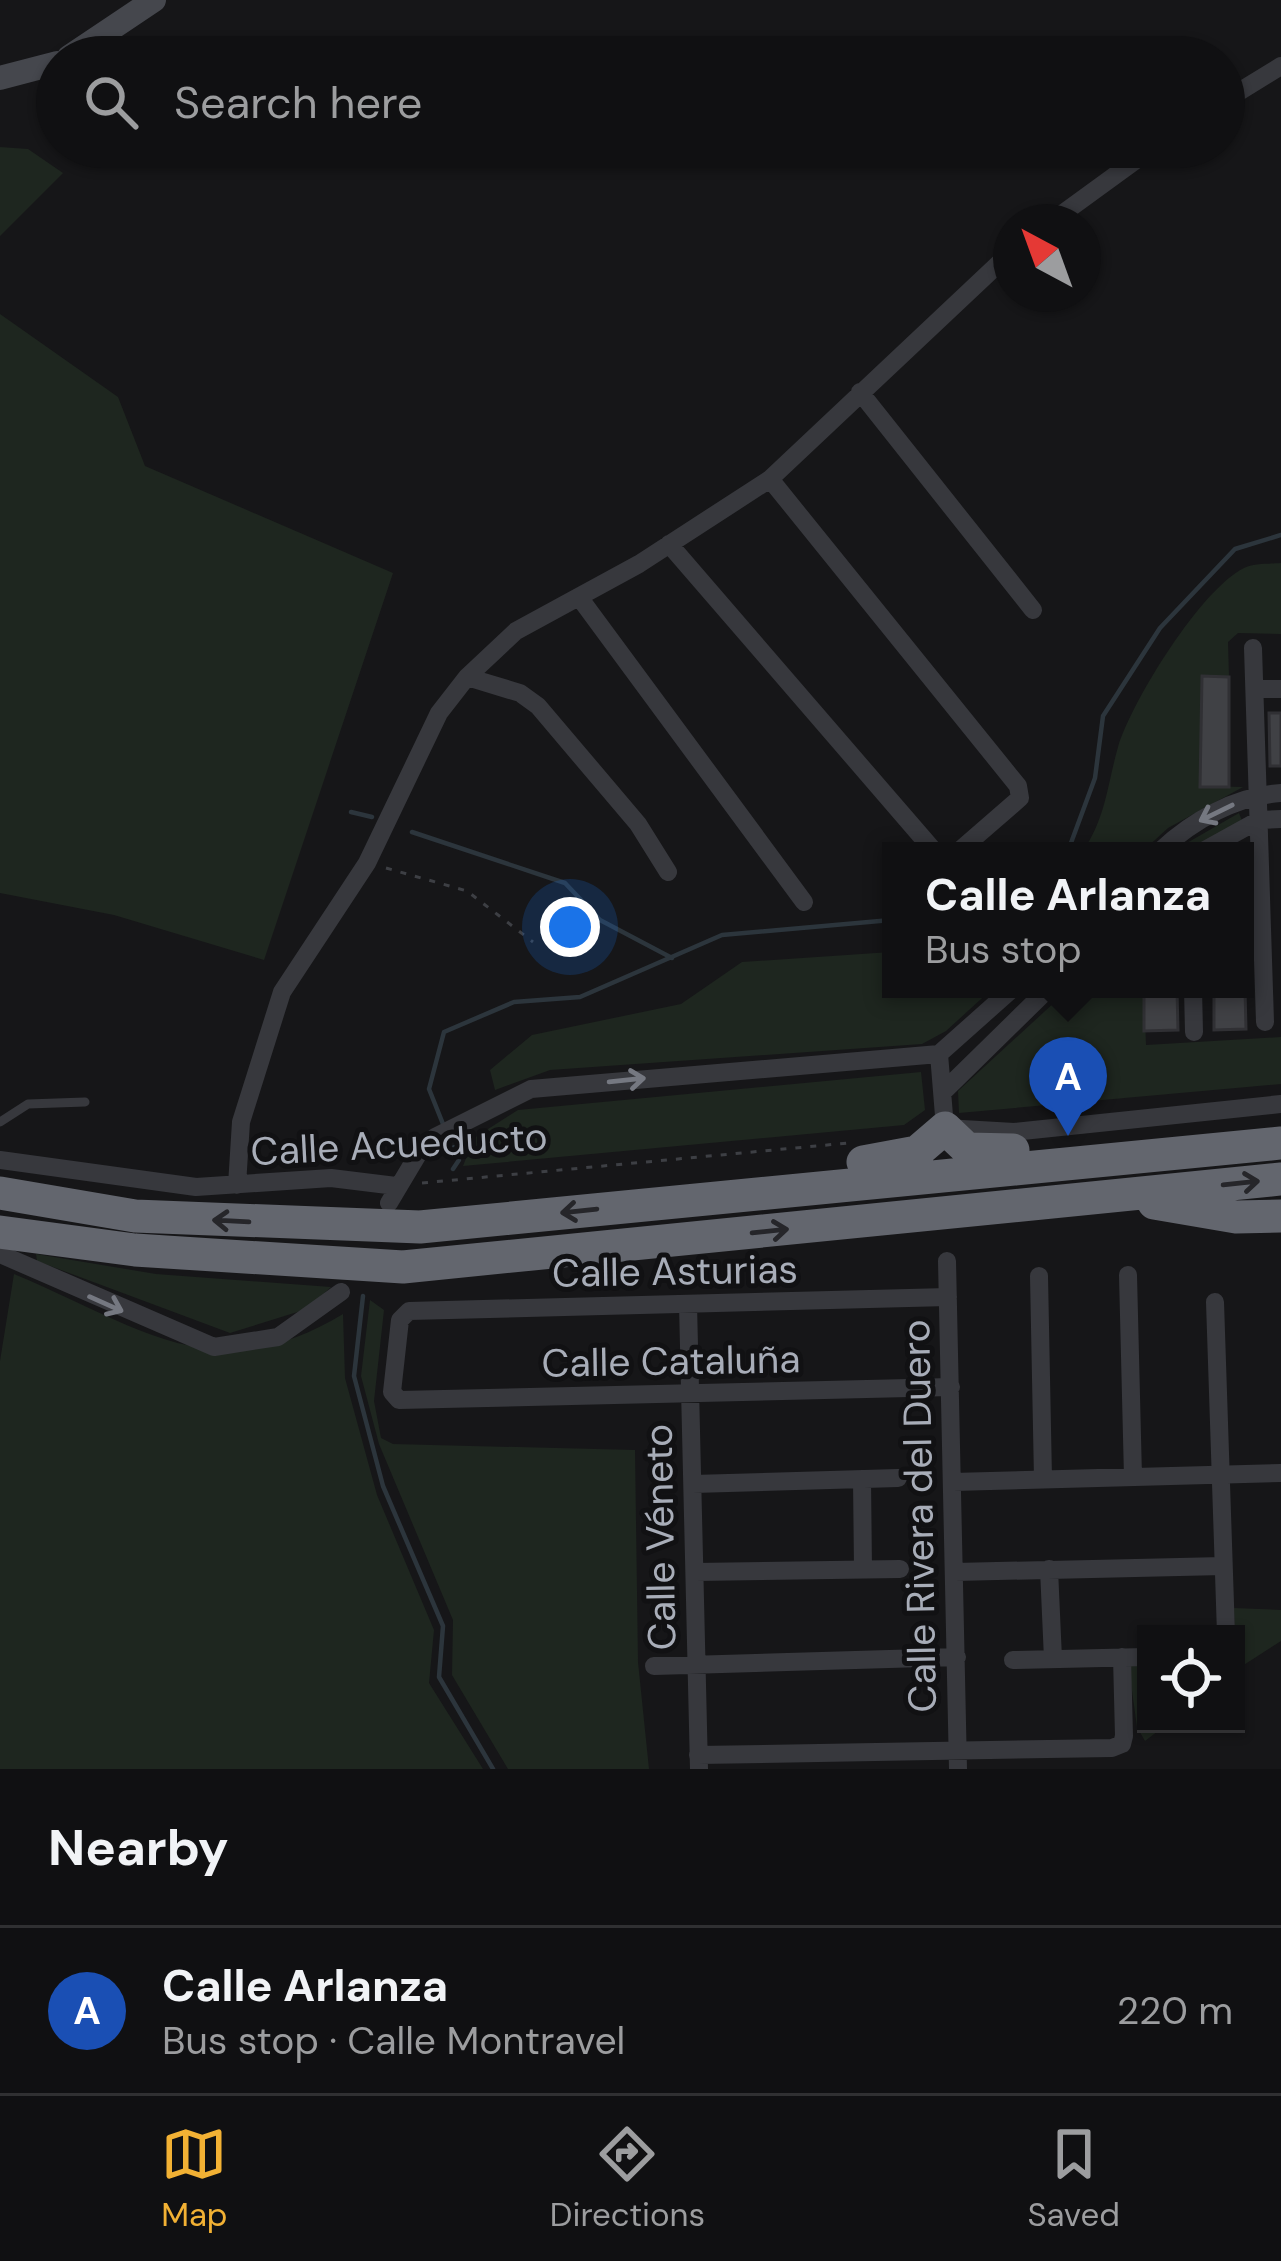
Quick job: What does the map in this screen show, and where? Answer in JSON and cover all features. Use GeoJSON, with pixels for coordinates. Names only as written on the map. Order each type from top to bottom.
{"type":"FeatureCollection","features":[{"type":"Feature","properties":{"kind":"highway"},"geometry":{"type":"LineString","coordinates":[[652,1204],[749,1172],[900,1159],[945,1128],[967,1149],[982,1152],[1183,1137],[1235,1148]]}},
{"type":"Feature","properties":{"kind":"highway"},"geometry":{"type":"LineString","coordinates":[[0,1192],[135,1216],[348,1228],[420,1227],[1281,1143]]}},
{"type":"Feature","properties":{"kind":"highway"},"geometry":{"type":"LineString","coordinates":[[0,1234],[135,1250],[403,1267],[1281,1179]]}},
{"type":"Feature","properties":{"kind":"highway"},"geometry":{"type":"LineString","coordinates":[[1123,1196],[1185,1210],[1281,1216]]}},
{"type":"Feature","properties":{"kind":"street"},"geometry":{"type":"LineString","coordinates":[[100,36],[154,0]]}},
{"type":"Feature","properties":{"kind":"street"},"geometry":{"type":"LineString","coordinates":[[1245,88],[1281,67]]}},
{"type":"Feature","properties":{"kind":"street"},"geometry":{"type":"LineString","coordinates":[[0,78],[36,69]]}},
{"type":"Feature","properties":{"kind":"street"},"geometry":{"type":"LineString","coordinates":[[1076,204],[1125,168]]}},
{"type":"Feature","properties":{"kind":"street"},"geometry":{"type":"LineString","coordinates":[[237,1185],[241,1122],[282,992],[367,863],[440,713],[467,677],[515,631],[669,544],[770,479],[993,269]]}},
{"type":"Feature","properties":{"kind":"street"},"geometry":{"type":"LineString","coordinates":[[860,392],[1033,610]]}},
{"type":"Feature","properties":{"kind":"street"},"geometry":{"type":"LineString","coordinates":[[770,479],[1018,786],[1020,798],[970,842]]}},
{"type":"Feature","properties":{"kind":"street"},"geometry":{"type":"LineString","coordinates":[[669,544],[926,842]]}},
{"type":"Feature","properties":{"kind":"street"},"geometry":{"type":"LineString","coordinates":[[579,597],[804,902]]}},
{"type":"Feature","properties":{"kind":"street"},"geometry":{"type":"LineString","coordinates":[[1253,648],[1265,1022]]}},
{"type":"Feature","properties":{"kind":"street"},"geometry":{"type":"LineString","coordinates":[[467,677],[520,693],[538,706],[638,824],[668,872]]}},
{"type":"Feature","properties":{"kind":"street"},"geometry":{"type":"LineString","coordinates":[[1255,689],[1281,688]]}},
{"type":"Feature","properties":{"kind":"street"},"geometry":{"type":"LineString","coordinates":[[1172,842],[1202,820],[1256,795],[1281,793]]}},
{"type":"Feature","properties":{"kind":"street"},"geometry":{"type":"LineString","coordinates":[[1219,842],[1259,820],[1281,819]]}},
{"type":"Feature","properties":{"kind":"street"},"geometry":{"type":"LineString","coordinates":[[392,1194],[435,1137],[532,1089],[939,1054],[1002,998]]}},
{"type":"Feature","properties":{"kind":"street"},"geometry":{"type":"LineString","coordinates":[[944,1090],[1038,998]]}},
{"type":"Feature","properties":{"kind":"street"},"geometry":{"type":"LineString","coordinates":[[1193,998],[1193,1032]]}},
{"type":"Feature","properties":{"kind":"street"},"geometry":{"type":"LineString","coordinates":[[965,1033],[977,1037],[980,1051]]}},
{"type":"Feature","properties":{"kind":"street"},"geometry":{"type":"LineString","coordinates":[[939,1054],[945,1128],[1014,1132],[1281,1104]]}},
{"type":"Feature","properties":{"kind":"street","name":"Calle Acueducto"},"geometry":{"type":"LineString","coordinates":[[0,1160],[196,1187],[331,1178],[392,1194]]}},
{"type":"Feature","properties":{"kind":"street"},"geometry":{"type":"LineString","coordinates":[[0,1254],[214,1347],[278,1337],[341,1292]]}},
{"type":"Feature","properties":{"kind":"street","name":"Calle Rivera del Duero"},"geometry":{"type":"LineString","coordinates":[[947,1261],[958,1769]]}},
{"type":"Feature","properties":{"kind":"street"},"geometry":{"type":"LineString","coordinates":[[1128,1275],[1133,1477]]}},
{"type":"Feature","properties":{"kind":"street"},"geometry":{"type":"LineString","coordinates":[[1039,1276],[1043,1479]]}},
{"type":"Feature","properties":{"kind":"street","name":"Calle Asturias"},"geometry":{"type":"LineString","coordinates":[[394,1398],[403,1314],[948,1297]]}},
{"type":"Feature","properties":{"kind":"street"},"geometry":{"type":"LineString","coordinates":[[1215,1302],[1226,1625]]}},
{"type":"Feature","properties":{"kind":"street","name":"Calle Véneto"},"geometry":{"type":"LineString","coordinates":[[688,1304],[699,1762]]}},
{"type":"Feature","properties":{"kind":"street","name":"Calle Cataluña"},"geometry":{"type":"LineString","coordinates":[[394,1398],[950,1387]]}},
{"type":"Feature","properties":{"kind":"street"},"geometry":{"type":"LineString","coordinates":[[953,1482],[1281,1473]]}},
{"type":"Feature","properties":{"kind":"street"},"geometry":{"type":"LineString","coordinates":[[693,1484],[898,1478]]}},
{"type":"Feature","properties":{"kind":"street"},"geometry":{"type":"LineString","coordinates":[[862,1479],[863,1569]]}},
{"type":"Feature","properties":{"kind":"street"},"geometry":{"type":"LineString","coordinates":[[955,1572],[1223,1566]]}},
{"type":"Feature","properties":{"kind":"street"},"geometry":{"type":"LineString","coordinates":[[695,1572],[900,1569]]}},
{"type":"Feature","properties":{"kind":"street"},"geometry":{"type":"LineString","coordinates":[[1049,1569],[1053,1659]]}},
{"type":"Feature","properties":{"kind":"street"},"geometry":{"type":"LineString","coordinates":[[654,1666],[956,1657]]}},
{"type":"Feature","properties":{"kind":"street"},"geometry":{"type":"LineString","coordinates":[[699,1762],[1122,1744],[1122,1657]]}},
{"type":"Feature","properties":{"kind":"street"},"geometry":{"type":"LineString","coordinates":[[1013,1660],[1137,1657]]}},
{"type":"Feature","properties":{"kind":"lane"},"geometry":{"type":"LineString","coordinates":[[0,1122],[28,1103],[85,1102]]}},
{"type":"Feature","properties":{"kind":"path"},"geometry":{"type":"LineString","coordinates":[[367,863],[466,891],[533,942]]}},
{"type":"Feature","properties":{"kind":"path","name":"Calle Acueducto"},"geometry":{"type":"LineString","coordinates":[[392,1194],[868,1142]]}},
{"type":"Feature","properties":{"kind":"shaded area"},"geometry":{"type":"Polygon","coordinates":[[[0,147],[28,149],[36,154],[36,168],[63,173],[0,236],[0,147]]]}},
{"type":"Feature","properties":{"kind":"shaded area"},"geometry":{"type":"Polygon","coordinates":[[[0,314],[118,397],[145,466],[393,573],[264,960],[114,915],[0,893],[0,314]]]}},
{"type":"Feature","properties":{"kind":"shaded area"},"geometry":{"type":"Polygon","coordinates":[[[1281,563],[1281,634],[1238,633],[1228,642],[1229,677],[1202,677],[1200,786],[1243,787],[1168,828],[1153,842],[1089,842],[1118,747],[1153,676],[1208,598],[1227,580],[1257,564],[1281,563]]]}},
{"type":"Feature","properties":{"kind":"shaded area"},"geometry":{"type":"Polygon","coordinates":[[[1239,813],[1242,821],[1204,842],[1189,842],[1239,813]]]}},
{"type":"Feature","properties":{"kind":"shaded area"},"geometry":{"type":"Polygon","coordinates":[[[882,953],[882,998],[982,998],[946,1031],[922,1044],[550,1070],[495,1090],[490,1070],[532,1035],[681,1004],[742,962],[882,953]]]}},
{"type":"Feature","properties":{"kind":"shaded area"},"geometry":{"type":"Polygon","coordinates":[[[1059,998],[1144,998],[1146,1045],[1281,1037],[1281,1084],[959,1113],[958,1091],[1059,998]]]}},
{"type":"Feature","properties":{"kind":"shaded area"},"geometry":{"type":"Polygon","coordinates":[[[921,1072],[925,1110],[904,1125],[463,1166],[474,1138],[518,1110],[921,1072]]]}},
{"type":"Feature","properties":{"kind":"shaded area"},"geometry":{"type":"Polygon","coordinates":[[[36,1254],[156,1274],[331,1287],[307,1309],[230,1333],[37,1261],[36,1254]]]}},
{"type":"Feature","properties":{"kind":"shaded area"},"geometry":{"type":"Polygon","coordinates":[[[14,1274],[139,1330],[215,1349],[255,1348],[297,1337],[343,1314],[345,1378],[377,1495],[434,1630],[429,1683],[483,1769],[0,1769],[0,1361],[14,1274]]]}},
{"type":"Feature","properties":{"kind":"shaded area"},"geometry":{"type":"Polygon","coordinates":[[[370,1300],[384,1310],[374,1401],[381,1438],[393,1444],[635,1450],[638,1662],[649,1769],[508,1769],[452,1675],[453,1620],[379,1444],[361,1376],[370,1300]]]}},
{"type":"Feature","properties":{"kind":"shaded area"},"geometry":{"type":"Polygon","coordinates":[[[1234,1608],[1281,1610],[1281,1641],[1245,1664],[1245,1625],[1235,1625],[1234,1608]]]}},
{"type":"Feature","properties":{"kind":"shaded area"},"geometry":{"type":"Polygon","coordinates":[[[1128,1662],[1137,1662],[1137,1727],[1128,1662]]]}},
{"type":"Feature","properties":{"kind":"building"},"geometry":{"type":"Polygon","coordinates":[[[1202,676],[1229,677],[1229,787],[1200,787],[1202,676]]]}},
{"type":"Feature","properties":{"kind":"building"},"geometry":{"type":"Polygon","coordinates":[[[1269,713],[1281,713],[1281,766],[1270,766],[1269,713]]]}},
{"type":"Feature","properties":{"kind":"building"},"geometry":{"type":"Polygon","coordinates":[[[1144,998],[1177,998],[1178,1030],[1144,1031],[1144,998]]]}},
{"type":"Feature","properties":{"kind":"building"},"geometry":{"type":"Polygon","coordinates":[[[1214,998],[1245,998],[1246,1029],[1214,1030],[1214,998]]]}},
{"type":"Feature","properties":{"kind":"waterway"},"geometry":{"type":"LineString","coordinates":[[1071,842],[1095,778],[1103,716],[1160,628],[1235,549],[1281,535]]}},
{"type":"Feature","properties":{"kind":"waterway"},"geometry":{"type":"LineString","coordinates":[[351,812],[372,817]]}},
{"type":"Feature","properties":{"kind":"waterway"},"geometry":{"type":"LineString","coordinates":[[412,832],[565,883],[600,920],[672,958]]}},
{"type":"Feature","properties":{"kind":"waterway"},"geometry":{"type":"LineString","coordinates":[[443,1124],[429,1089],[444,1032],[514,1002],[580,997],[722,935],[882,921]]}},
{"type":"Feature","properties":{"kind":"waterway"},"geometry":{"type":"LineString","coordinates":[[453,1169],[459,1160],[454,1147]]}},
{"type":"Feature","properties":{"kind":"waterway"},"geometry":{"type":"LineString","coordinates":[[363,1296],[354,1376],[383,1486],[443,1626],[439,1677],[493,1769]]}},
{"type":"Feature","properties":{"kind":"place","name":"Calle Arlanza"},"geometry":{"type":"Point","coordinates":[1068,1136]}}]}
